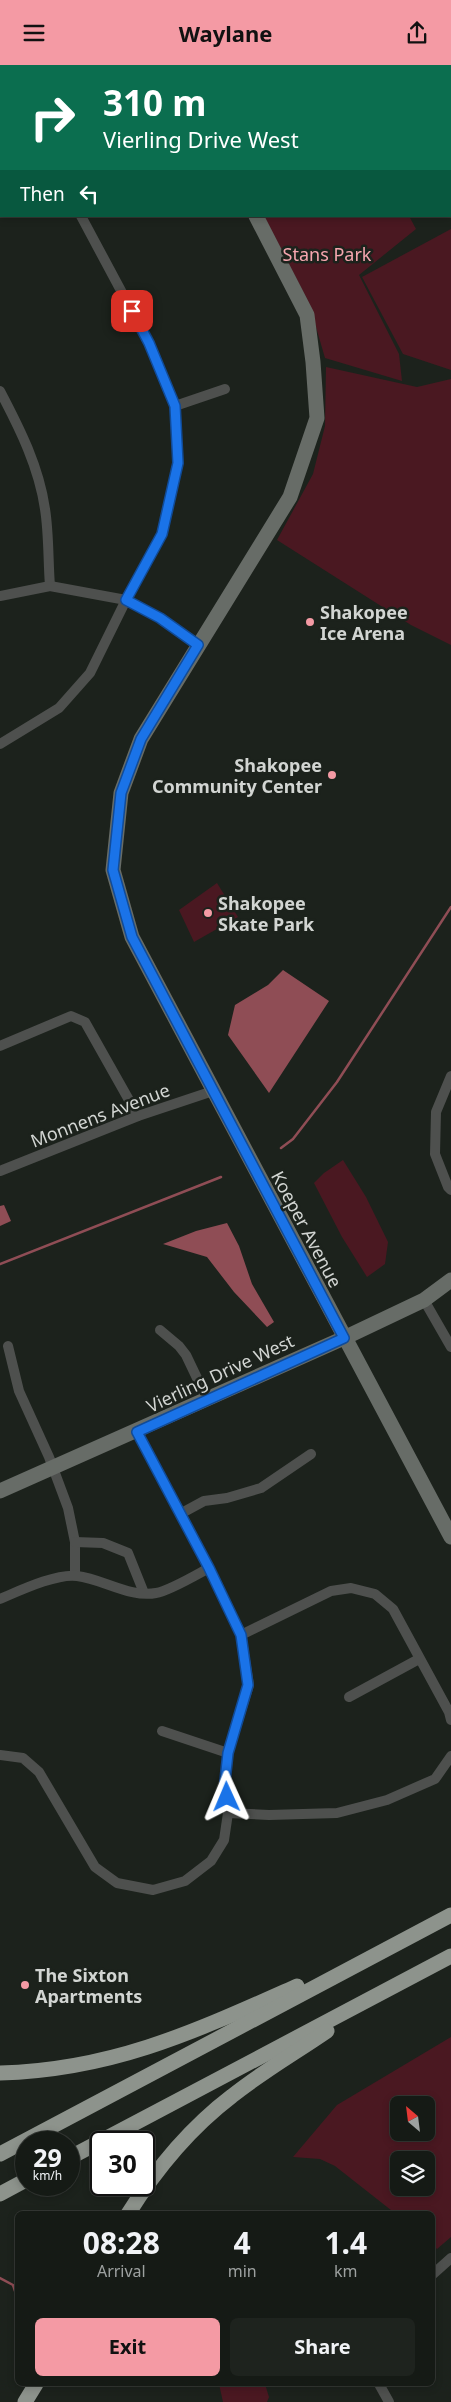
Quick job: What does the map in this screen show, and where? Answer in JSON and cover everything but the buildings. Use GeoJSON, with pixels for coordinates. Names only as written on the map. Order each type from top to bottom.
{"type":"FeatureCollection","features":[{"type":"Feature","properties":{"kind":"highway"},"geometry":{"type":"LineString","coordinates":[[0,2154],[451,1915]]}},
{"type":"Feature","properties":{"kind":"highway"},"geometry":{"type":"LineString","coordinates":[[80,2152],[451,1956]]}},
{"type":"Feature","properties":{"kind":"highway"},"geometry":{"type":"LineString","coordinates":[[0,2073],[53,2069],[88,2063],[150,2048],[208,2026],[326,1973],[370,1958]]}},
{"type":"Feature","properties":{"kind":"highway"},"geometry":{"type":"LineString","coordinates":[[130,2211],[171,2154],[210,2113],[254,2079],[395,1985]]}},
{"type":"Feature","properties":{"kind":"highway"},"geometry":{"type":"LineString","coordinates":[[0,2194],[15,2186]]}},
{"type":"Feature","properties":{"kind":"highway"},"geometry":{"type":"LineString","coordinates":[[25,2402],[35,2386]]}},
{"type":"Feature","properties":{"kind":"street"},"geometry":{"type":"LineString","coordinates":[[0,744],[59,708],[90,673],[126,600],[162,534],[178,463],[175,406],[149,343],[82,217]]}},
{"type":"Feature","properties":{"kind":"street","name":"Koeper Avenue"},"geometry":{"type":"LineString","coordinates":[[257,217],[307,315],[314,362],[317,418],[290,497],[141,739],[121,793],[113,870],[132,937],[451,1537]]}},
{"type":"Feature","properties":{"kind":"street"},"geometry":{"type":"LineString","coordinates":[[175,406],[225,389]]}},
{"type":"Feature","properties":{"kind":"street"},"geometry":{"type":"LineString","coordinates":[[0,391],[15,419],[34,465],[45,509],[50,586]]}},
{"type":"Feature","properties":{"kind":"street"},"geometry":{"type":"LineString","coordinates":[[0,596],[50,586],[126,600],[160,618],[198,645]]}},
{"type":"Feature","properties":{"kind":"street"},"geometry":{"type":"LineString","coordinates":[[0,1046],[71,1015],[85,1022],[138,1116]]}},
{"type":"Feature","properties":{"kind":"street"},"geometry":{"type":"LineString","coordinates":[[451,1076],[436,1113],[435,1154],[448,1187],[451,1190]]}},
{"type":"Feature","properties":{"kind":"street","name":"Monnens Avenue"},"geometry":{"type":"LineString","coordinates":[[0,1171],[138,1116],[213,1091]]}},
{"type":"Feature","properties":{"kind":"street","name":"Vierling Drive West"},"geometry":{"type":"LineString","coordinates":[[0,1491],[137,1432],[344,1338],[424,1300],[451,1280]]}},
{"type":"Feature","properties":{"kind":"street"},"geometry":{"type":"LineString","coordinates":[[424,1300],[451,1347]]}},
{"type":"Feature","properties":{"kind":"street"},"geometry":{"type":"LineString","coordinates":[[160,1330],[179,1346],[186,1355],[207,1399]]}},
{"type":"Feature","properties":{"kind":"street"},"geometry":{"type":"LineString","coordinates":[[8,1346],[19,1391],[53,1468],[68,1508],[75,1542],[75,1575]]}},
{"type":"Feature","properties":{"kind":"street"},"geometry":{"type":"LineString","coordinates":[[0,1755],[23,1758],[39,1772],[95,1867],[117,1883],[152,1890],[185,1881],[211,1861],[224,1840],[228,1813],[225,1781],[228,1753],[248,1685],[241,1635],[209,1568],[137,1432]]}},
{"type":"Feature","properties":{"kind":"street"},"geometry":{"type":"LineString","coordinates":[[180,1513],[204,1501],[227,1498],[261,1488],[310,1454]]}},
{"type":"Feature","properties":{"kind":"street"},"geometry":{"type":"LineString","coordinates":[[75,1542],[103,1543],[128,1553],[144,1593]]}},
{"type":"Feature","properties":{"kind":"street"},"geometry":{"type":"LineString","coordinates":[[0,1599],[34,1584],[75,1575],[106,1582],[134,1592],[157,1593],[209,1568]]}},
{"type":"Feature","properties":{"kind":"street"},"geometry":{"type":"LineString","coordinates":[[241,1635],[331,1591],[351,1588],[375,1593],[393,1609],[451,1719]]}},
{"type":"Feature","properties":{"kind":"street"},"geometry":{"type":"LineString","coordinates":[[349,1697],[419,1659]]}},
{"type":"Feature","properties":{"kind":"street"},"geometry":{"type":"LineString","coordinates":[[162,1731],[228,1753]]}},
{"type":"Feature","properties":{"kind":"street"},"geometry":{"type":"LineString","coordinates":[[228,1813],[269,1815],[337,1813],[354,1809],[387,1800],[435,1779],[451,1756]]}},
{"type":"Feature","properties":{"kind":"street"},"geometry":{"type":"LineString","coordinates":[[435,2272],[451,2258]]}},
{"type":"Feature","properties":{"kind":"street"},"geometry":{"type":"LineString","coordinates":[[381,2386],[389,2402]]}},
{"type":"Feature","properties":{"kind":"green space","name":"Stans Park"},"geometry":{"type":"Polygon","coordinates":[[[265,217],[410,217],[416,229],[359,275],[399,354],[402,381],[325,358],[309,303],[265,217]]]}},
{"type":"Feature","properties":{"kind":"green space"},"geometry":{"type":"Polygon","coordinates":[[[451,229],[451,370],[403,354],[362,277],[451,229]]]}},
{"type":"Feature","properties":{"kind":"green space"},"geometry":{"type":"Polygon","coordinates":[[[326,367],[417,387],[451,379],[451,645],[411,625],[277,540],[313,474],[325,426],[326,367]]]}},
{"type":"Feature","properties":{"kind":"green space","name":"Shakopee Skate Park"},"geometry":{"type":"Polygon","coordinates":[[[217,883],[238,917],[194,942],[179,910],[217,883]]]}},
{"type":"Feature","properties":{"kind":"green space"},"geometry":{"type":"Polygon","coordinates":[[[343,1160],[366,1197],[388,1242],[385,1264],[367,1277],[342,1237],[314,1183],[324,1173],[343,1160]]]}},
{"type":"Feature","properties":{"kind":"green space"},"geometry":{"type":"Polygon","coordinates":[[[451,2037],[451,2237],[437,2249],[435,2247],[435,2211],[392,2211],[335,2166],[320,2159],[293,2157],[337,2105],[451,2037]]]}},
{"type":"Feature","properties":{"kind":"green space"},"geometry":{"type":"Polygon","coordinates":[[[219,2386],[266,2386],[269,2397],[267,2402],[223,2402],[219,2386]]]}},
{"type":"Feature","properties":{"kind":"shaded area"},"geometry":{"type":"Polygon","coordinates":[[[283,970],[329,1001],[269,1093],[228,1035],[235,1005],[268,985],[283,970]]]}},
{"type":"Feature","properties":{"kind":"shaded area"},"geometry":{"type":"Polygon","coordinates":[[[4,1205],[11,1221],[0,1226],[0,1206],[4,1205]]]}},
{"type":"Feature","properties":{"kind":"shaded area"},"geometry":{"type":"Polygon","coordinates":[[[227,1223],[239,1246],[252,1284],[274,1322],[267,1327],[234,1292],[207,1257],[163,1244],[196,1231],[227,1223]]]}},
{"type":"Feature","properties":{"kind":"waterway"},"geometry":{"type":"LineString","coordinates":[[281,1148],[293,1139],[337,1082],[451,907]]}},
{"type":"Feature","properties":{"kind":"waterway"},"geometry":{"type":"LineString","coordinates":[[0,1264],[221,1177]]}},
{"type":"Feature","properties":{"kind":"waterway"},"geometry":{"type":"LineString","coordinates":[[0,2278],[13,2285],[15,2291]]}},
{"type":"Feature","properties":{"kind":"place","name":"Shakopee Ice Arena"},"geometry":{"type":"Point","coordinates":[310,622]}},
{"type":"Feature","properties":{"kind":"place","name":"Shakopee Community Center"},"geometry":{"type":"Point","coordinates":[332,775]}},
{"type":"Feature","properties":{"kind":"place","name":"Shakopee Skate Park"},"geometry":{"type":"Point","coordinates":[208,913]}},
{"type":"Feature","properties":{"kind":"place","name":"The Sixton Apartments"},"geometry":{"type":"Point","coordinates":[25,1985]}},
{"type":"Feature","properties":{"kind":"route"},"geometry":{"type":"LineString","coordinates":[[132,311],[149,343],[175,406],[178,463],[162,534],[126,600],[160,618],[198,645],[141,739],[121,793],[113,870],[132,937],[344,1338],[137,1432],[209,1568],[241,1635],[248,1685],[228,1753],[225,1781],[227,1797]]}}]}
